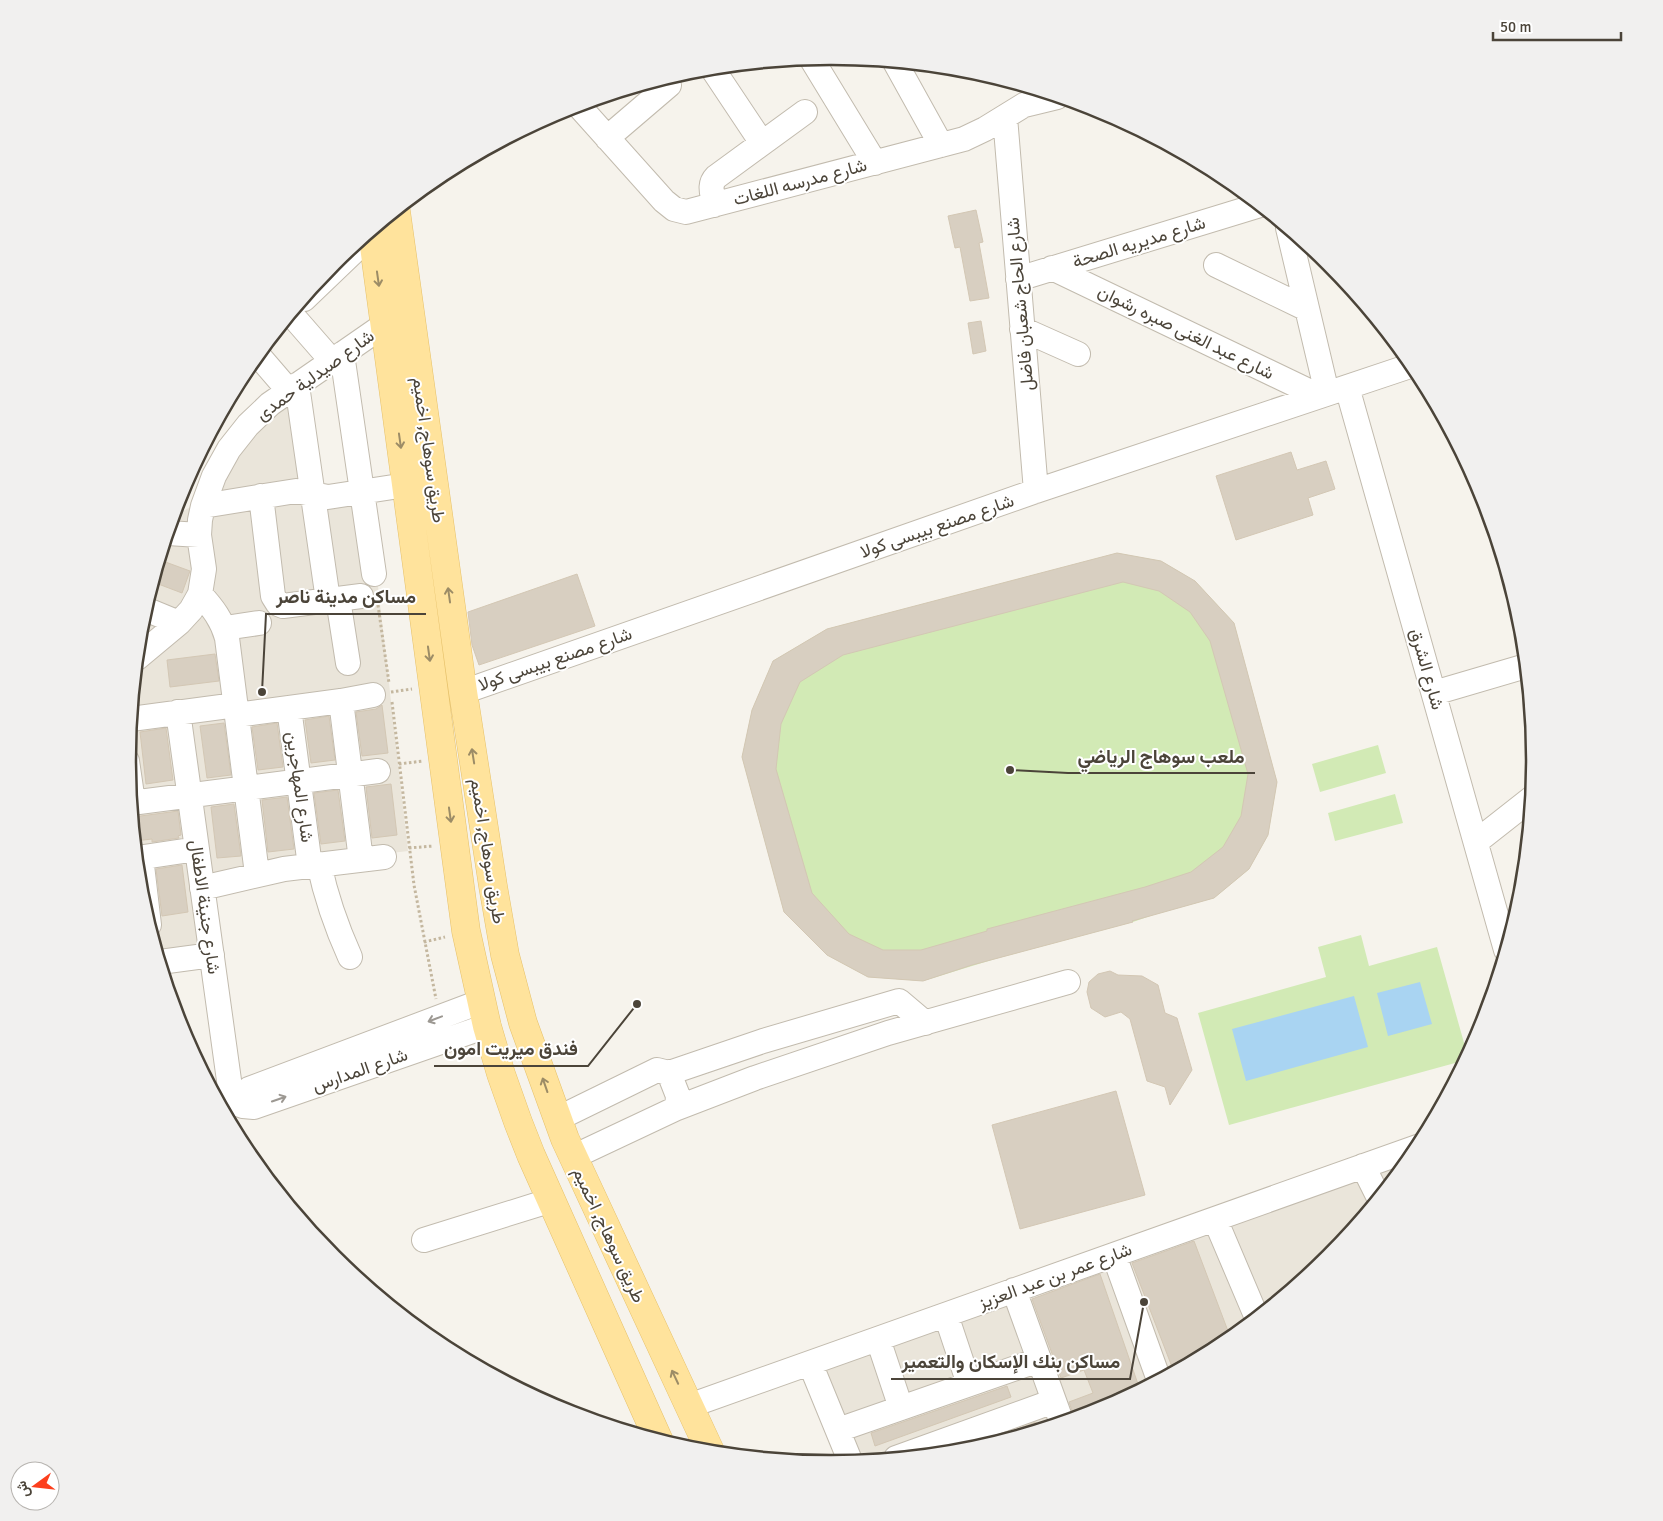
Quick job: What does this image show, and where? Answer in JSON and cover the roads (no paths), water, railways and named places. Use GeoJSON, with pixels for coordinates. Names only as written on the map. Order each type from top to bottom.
{"type":"FeatureCollection","features":[{"type":"Feature","properties":{"kind":"main road","name":"طريق سوهاج, اخميم"},"geometry":{"type":"LineString","coordinates":[[397,218],[463,692],[505,954],[523,1023],[565,1138],[707,1445]]}},
{"type":"Feature","properties":{"kind":"main road","name":"طريق سوهاج, اخميم"},"geometry":{"type":"LineString","coordinates":[[373,238],[466,931],[484,1014],[501,1074],[531,1155],[657,1433]]}},
{"type":"Feature","properties":{"kind":"main road"},"geometry":{"type":"LineString","coordinates":[[531,1155],[565,1138]]}},
{"type":"Feature","properties":{"kind":"street"},"geometry":{"type":"LineString","coordinates":[[815,65],[875,163]]}},
{"type":"Feature","properties":{"kind":"street"},"geometry":{"type":"LineString","coordinates":[[899,68],[941,145]]}},
{"type":"Feature","properties":{"kind":"street"},"geometry":{"type":"LineString","coordinates":[[717,75],[762,143]]}},
{"type":"Feature","properties":{"kind":"street"},"geometry":{"type":"LineString","coordinates":[[608,138],[669,85]]}},
{"type":"Feature","properties":{"kind":"street","name":"شارع مدرسه اللغات"},"geometry":{"type":"LineString","coordinates":[[584,111],[674,210],[686,212],[964,139],[985,130],[1024,105],[1047,99]]}},
{"type":"Feature","properties":{"kind":"street"},"geometry":{"type":"LineString","coordinates":[[714,205],[712,181],[805,112]]}},
{"type":"Feature","properties":{"kind":"street","name":"شارع الحاج شعبان فاضل"},"geometry":{"type":"LineString","coordinates":[[1005,117],[1036,491]]}},
{"type":"Feature","properties":{"kind":"street","name":"شارع مديريه الصحة"},"geometry":{"type":"LineString","coordinates":[[1018,278],[1254,208]]}},
{"type":"Feature","properties":{"kind":"street","name":"شارع الشرق"},"geometry":{"type":"LineString","coordinates":[[1290,238],[1307,309],[1331,392],[1434,693],[1503,940]]}},
{"type":"Feature","properties":{"kind":"street"},"geometry":{"type":"LineString","coordinates":[[1216,265],[1307,309]]}},
{"type":"Feature","properties":{"kind":"street","name":"شارع عبد الغنى صبره رشوان"},"geometry":{"type":"LineString","coordinates":[[1052,268],[1331,392]]}},
{"type":"Feature","properties":{"kind":"street"},"geometry":{"type":"LineString","coordinates":[[296,318],[337,357],[362,492],[374,574]]}},
{"type":"Feature","properties":{"kind":"street","name":"شارع صيدلية حمدى"},"geometry":{"type":"LineString","coordinates":[[145,651],[179,623],[191,610],[200,594],[204,568],[199,535],[203,506],[214,476],[229,449],[248,425],[270,404],[384,325]]}},
{"type":"Feature","properties":{"kind":"street"},"geometry":{"type":"LineString","coordinates":[[1022,329],[1078,354]]}},
{"type":"Feature","properties":{"kind":"street"},"geometry":{"type":"LineString","coordinates":[[263,360],[293,388],[313,494],[342,599],[348,663]]}},
{"type":"Feature","properties":{"kind":"street","name":"شارع مصنع بيبسى كولا"},"geometry":{"type":"LineString","coordinates":[[463,692],[1036,491],[1405,368]]}},
{"type":"Feature","properties":{"kind":"street"},"geometry":{"type":"LineString","coordinates":[[203,506],[296,490],[328,497],[406,485]]}},
{"type":"Feature","properties":{"kind":"street"},"geometry":{"type":"LineString","coordinates":[[261,496],[275,600],[283,606],[342,599]]}},
{"type":"Feature","properties":{"kind":"street"},"geometry":{"type":"LineString","coordinates":[[174,533],[199,535]]}},
{"type":"Feature","properties":{"kind":"street"},"geometry":{"type":"LineString","coordinates":[[200,594],[215,610],[225,628],[257,874]]}},
{"type":"Feature","properties":{"kind":"street"},"geometry":{"type":"LineString","coordinates":[[152,612],[179,623]]}},
{"type":"Feature","properties":{"kind":"street"},"geometry":{"type":"LineString","coordinates":[[225,628],[259,624]]}},
{"type":"Feature","properties":{"kind":"street"},"geometry":{"type":"LineString","coordinates":[[1434,693],[1521,668]]}},
{"type":"Feature","properties":{"kind":"street"},"geometry":{"type":"LineString","coordinates":[[137,717],[178,712],[290,708],[382,693]]}},
{"type":"Feature","properties":{"kind":"street"},"geometry":{"type":"LineString","coordinates":[[202,888],[257,874],[372,858],[350,774],[341,701]]}},
{"type":"Feature","properties":{"kind":"street","name":"شارع المهاجرين"},"geometry":{"type":"LineString","coordinates":[[290,708],[299,781],[315,865],[337,928],[350,957]]}},
{"type":"Feature","properties":{"kind":"street","name":"شارع جنينة الاطفال"},"geometry":{"type":"LineString","coordinates":[[178,712],[212,956],[227,1104]]}},
{"type":"Feature","properties":{"kind":"street"},"geometry":{"type":"LineString","coordinates":[[137,787],[189,795],[378,771]]}},
{"type":"Feature","properties":{"kind":"street"},"geometry":{"type":"LineString","coordinates":[[1476,842],[1526,803]]}},
{"type":"Feature","properties":{"kind":"street"},"geometry":{"type":"LineString","coordinates":[[143,857],[198,849]]}},
{"type":"Feature","properties":{"kind":"street"},"geometry":{"type":"LineString","coordinates":[[166,961],[212,956]]}},
{"type":"Feature","properties":{"kind":"street"},"geometry":{"type":"LineString","coordinates":[[565,1138],[677,1108],[755,1078],[888,1033],[1068,982]]}},
{"type":"Feature","properties":{"kind":"street"},"geometry":{"type":"LineString","coordinates":[[565,1138],[657,1070],[669,1073],[763,1041],[899,1001],[925,1023]]}},
{"type":"Feature","properties":{"kind":"street","name":"شارع المدارس"},"geometry":{"type":"LineString","coordinates":[[227,1105],[245,1092],[259,1086],[439,1017],[484,1014]]}},
{"type":"Feature","properties":{"kind":"street","name":"شارع المدارس"},"geometry":{"type":"LineString","coordinates":[[227,1105],[254,1107],[484,1014]]}},
{"type":"Feature","properties":{"kind":"street"},"geometry":{"type":"LineString","coordinates":[[669,1073],[678,1096],[677,1108]]}},
{"type":"Feature","properties":{"kind":"street","name":"شارع عمر بن عبد العزيز"},"geometry":{"type":"LineString","coordinates":[[689,1406],[1408,1150]]}},
{"type":"Feature","properties":{"kind":"street"},"geometry":{"type":"LineString","coordinates":[[1363,1166],[1376,1192]]}},
{"type":"Feature","properties":{"kind":"street"},"geometry":{"type":"LineString","coordinates":[[424,1240],[552,1200]]}},
{"type":"Feature","properties":{"kind":"street"},"geometry":{"type":"LineString","coordinates":[[1215,1219],[1255,1312]]}},
{"type":"Feature","properties":{"kind":"street"},"geometry":{"type":"LineString","coordinates":[[1114,1255],[1157,1375]]}},
{"type":"Feature","properties":{"kind":"street"},"geometry":{"type":"LineString","coordinates":[[1014,1290],[1060,1417]]}},
{"type":"Feature","properties":{"kind":"street"},"geometry":{"type":"LineString","coordinates":[[946,1315],[969,1384]]}},
{"type":"Feature","properties":{"kind":"street"},"geometry":{"type":"LineString","coordinates":[[878,1339],[901,1408]]}},
{"type":"Feature","properties":{"kind":"street"},"geometry":{"type":"LineString","coordinates":[[838,1430],[1039,1360]]}},
{"type":"Feature","properties":{"kind":"street"},"geometry":{"type":"LineString","coordinates":[[810,1363],[848,1456]]}},
{"type":"Feature","properties":{"kind":"street"},"geometry":{"type":"LineString","coordinates":[[916,1451],[1054,1401]]}},
{"type":"Feature","properties":{"kind":"water"},"geometry":{"type":"Polygon","coordinates":[[[1420,982],[1432,1024],[1388,1036],[1377,993],[1420,982]]]}},
{"type":"Feature","properties":{"kind":"water"},"geometry":{"type":"Polygon","coordinates":[[[1354,996],[1368,1047],[1246,1081],[1232,1029],[1354,996]]]}},
{"type":"Feature","properties":{"kind":"place","name":"مساكن مدينة ناصر"},"geometry":{"type":"Point","coordinates":[262,692]}},
{"type":"Feature","properties":{"kind":"place","name":"ملعب سوهاج الرياضي"},"geometry":{"type":"Point","coordinates":[1010,770]}},
{"type":"Feature","properties":{"kind":"place","name":"فندق ميريت امون"},"geometry":{"type":"Point","coordinates":[637,1004]}},
{"type":"Feature","properties":{"kind":"place","name":"مساكن بنك الإسكان والتعمير"},"geometry":{"type":"Point","coordinates":[1144,1302]}}]}
